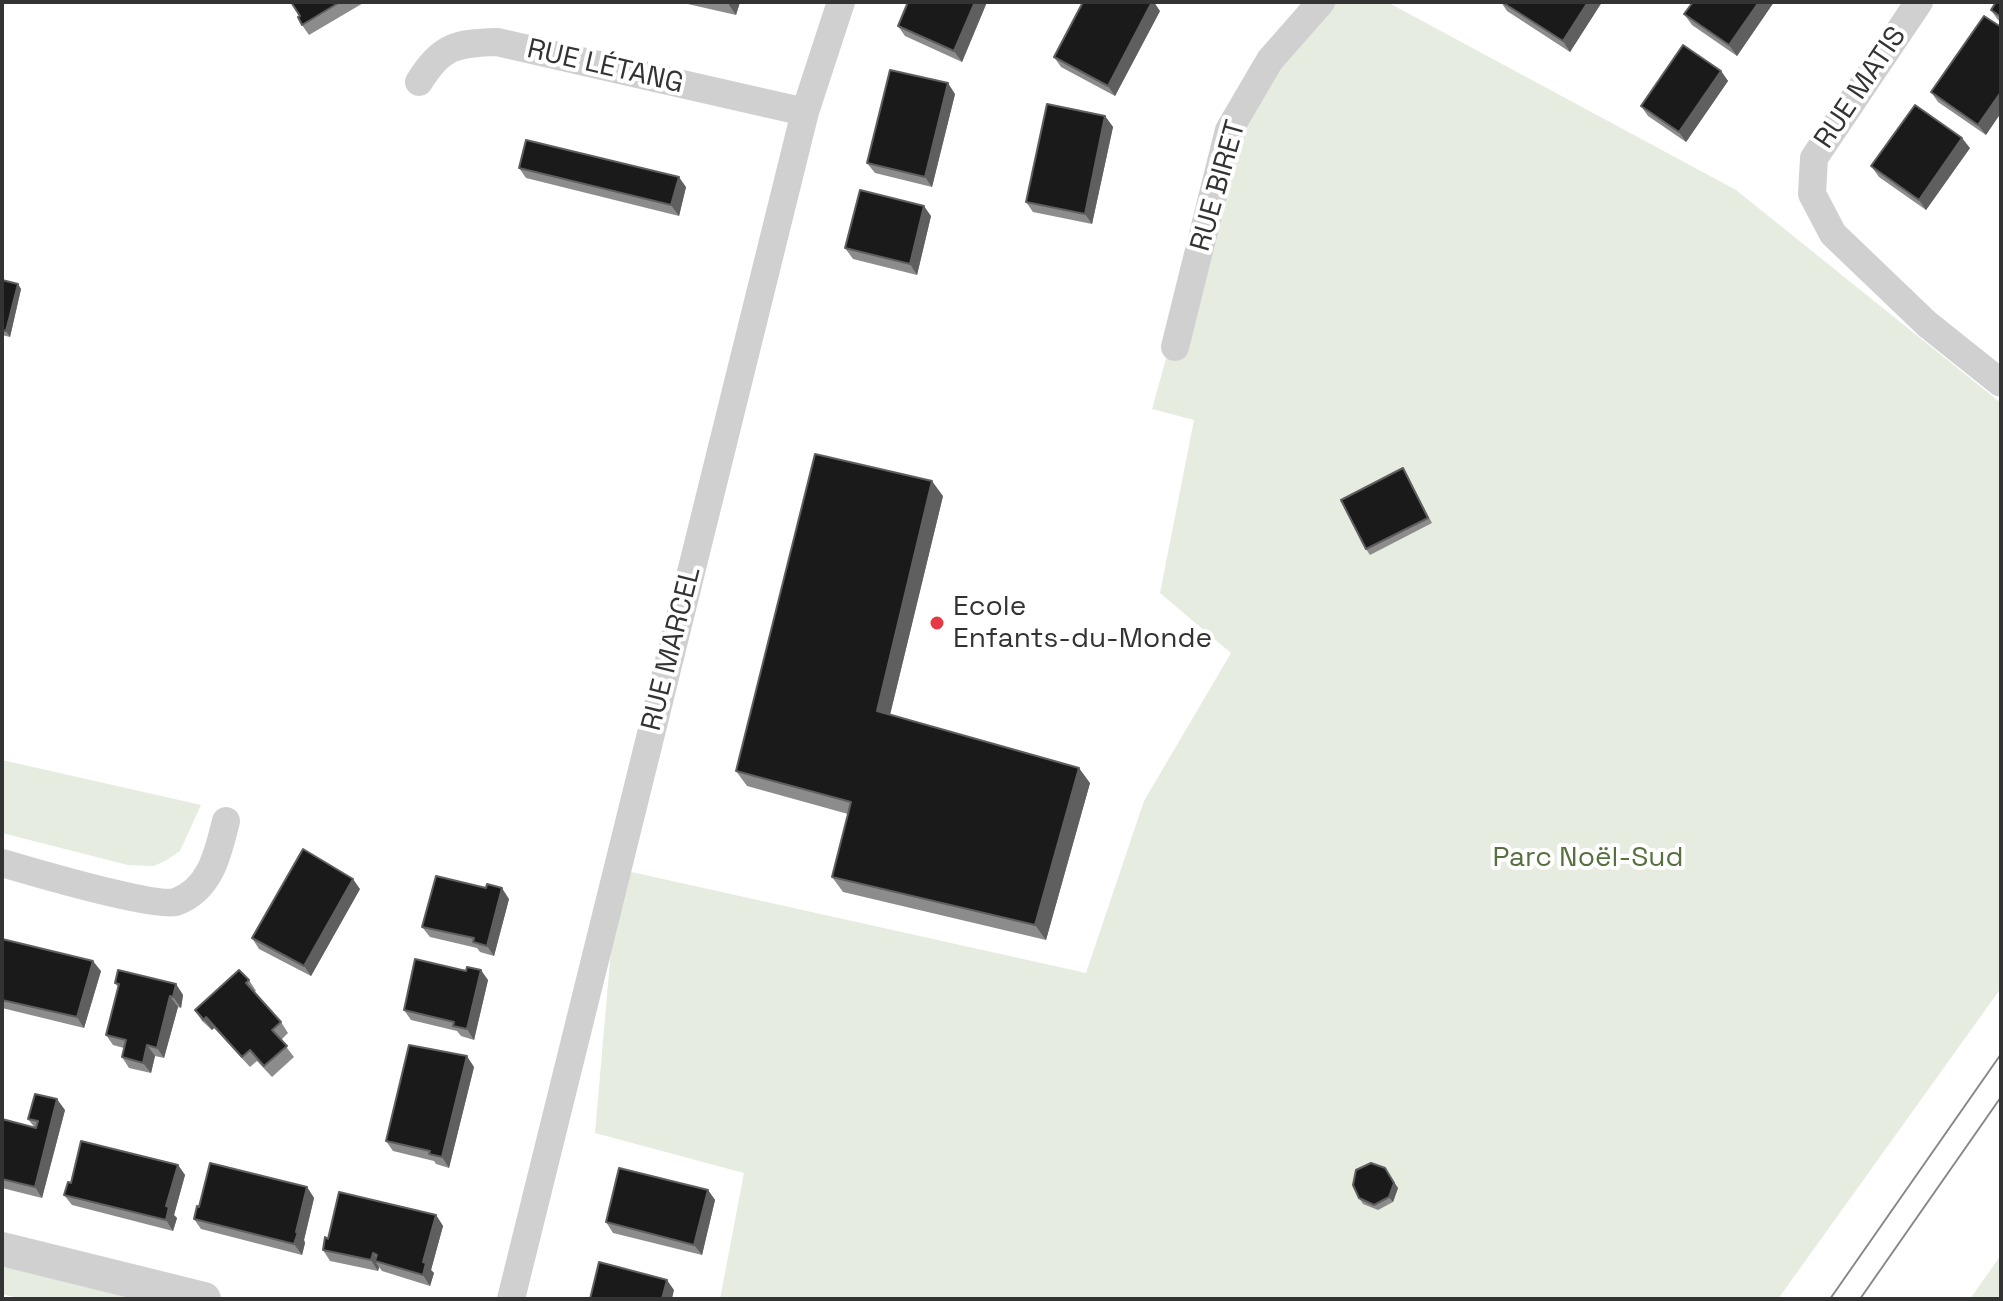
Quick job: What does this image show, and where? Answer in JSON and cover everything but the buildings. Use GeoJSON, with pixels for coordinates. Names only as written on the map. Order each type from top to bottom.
{"type":"FeatureCollection","features":[{"type":"Feature","properties":{"kind":"street","name":"RUE MARCEL"},"geometry":{"type":"LineString","coordinates":[[511,1299],[805,112],[841,2]]}},
{"type":"Feature","properties":{"kind":"street","name":"RUE BIRET"},"geometry":{"type":"LineString","coordinates":[[1175,347],[1229,130],[1270,60],[1321,2]]}},
{"type":"Feature","properties":{"kind":"street","name":"RUE MATIS"},"geometry":{"type":"LineString","coordinates":[[1919,2],[1814,158],[1812,194],[1833,234],[1927,324],[2001,383]]}},
{"type":"Feature","properties":{"kind":"street","name":"RUE LÉTANG"},"geometry":{"type":"LineString","coordinates":[[419,82],[432,62],[448,49],[470,42],[497,42],[805,112]]}},
{"type":"Feature","properties":{"kind":"street"},"geometry":{"type":"LineString","coordinates":[[2,863],[145,900],[174,903],[195,890],[214,867],[226,821]]}},
{"type":"Feature","properties":{"kind":"street"},"geometry":{"type":"LineString","coordinates":[[2,1249],[204,1299]]}},
{"type":"Feature","properties":{"kind":"green space","name":"Parc Noël-Sud"},"geometry":{"type":"Polygon","coordinates":[[[1321,2],[1387,2],[1736,190],[2001,403],[2001,988],[1778,1299],[720,1299],[744,1173],[595,1133],[618,869],[1086,973],[1144,801],[1231,653],[1160,593],[1194,420],[1152,409],[1227,140],[1321,2]]]}},
{"type":"Feature","properties":{"kind":"green space"},"geometry":{"type":"Polygon","coordinates":[[[2,760],[201,805],[180,851],[154,866],[128,865],[2,833],[2,760]]]}},
{"type":"Feature","properties":{"kind":"green space"},"geometry":{"type":"Polygon","coordinates":[[[2001,1255],[2001,1299],[1970,1299],[2001,1255]]]}},
{"type":"Feature","properties":{"kind":"green space"},"geometry":{"type":"Polygon","coordinates":[[[2,1263],[146,1299],[22,1299],[2,1294],[2,1263]]]}},
{"type":"Feature","properties":{"kind":"tram line"},"geometry":{"type":"LineString","coordinates":[[1830,1299],[2001,1054]]}},
{"type":"Feature","properties":{"kind":"tram line"},"geometry":{"type":"LineString","coordinates":[[1860,1299],[2001,1097]]}},
{"type":"Feature","properties":{"kind":"place","name":"Ecole Enfants-du-Monde"},"geometry":{"type":"Point","coordinates":[937,623]}}]}
